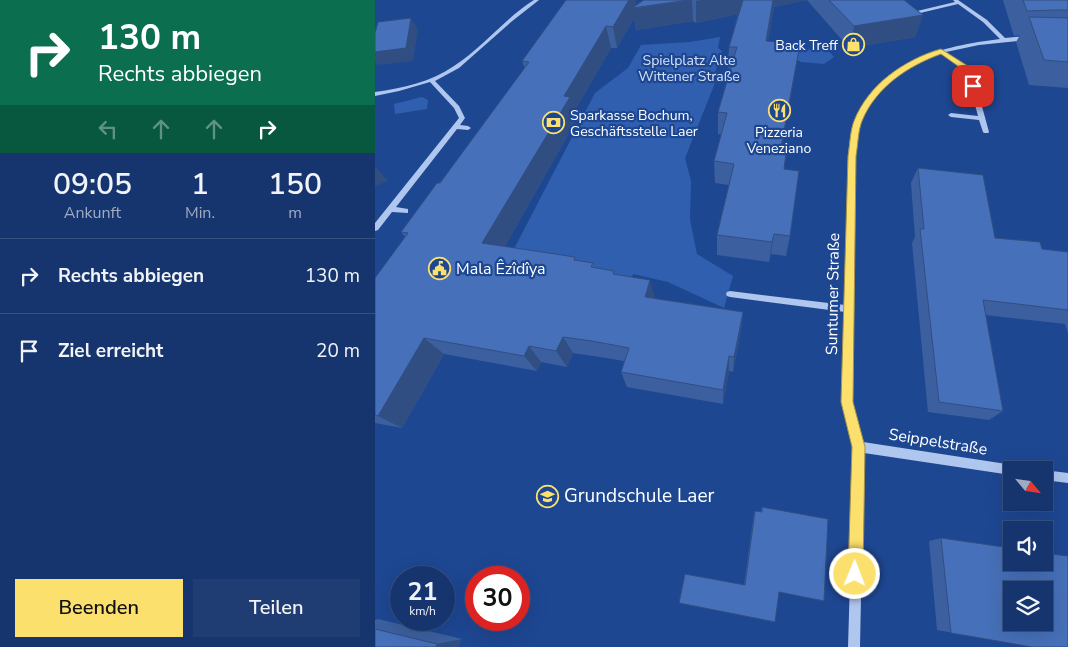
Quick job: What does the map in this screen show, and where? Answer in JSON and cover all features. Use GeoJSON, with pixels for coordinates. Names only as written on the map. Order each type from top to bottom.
{"type":"FeatureCollection","features":[{"type":"Feature","properties":{"kind":"street"},"geometry":{"type":"LineString","coordinates":[[375,94],[411,87],[451,71],[467,60],[519,11],[537,0]]}},
{"type":"Feature","properties":{"kind":"street"},"geometry":{"type":"LineString","coordinates":[[916,12],[957,1],[985,21],[1003,39]]}},
{"type":"Feature","properties":{"kind":"street","name":"Suntumer Straße"},"geometry":{"type":"LineString","coordinates":[[854,647],[859,447],[847,402],[852,156],[858,122],[869,101],[883,85],[897,73],[922,58],[941,51],[975,43],[1034,37]]}},
{"type":"Feature","properties":{"kind":"street"},"geometry":{"type":"LineString","coordinates":[[375,228],[462,118],[457,107],[431,80]]}},
{"type":"Feature","properties":{"kind":"street"},"geometry":{"type":"LineString","coordinates":[[982,118],[986,132]]}},
{"type":"Feature","properties":{"kind":"street"},"geometry":{"type":"LineString","coordinates":[[455,127],[468,128]]}},
{"type":"Feature","properties":{"kind":"street"},"geometry":{"type":"LineString","coordinates":[[390,209],[405,211]]}},
{"type":"Feature","properties":{"kind":"street"},"geometry":{"type":"LineString","coordinates":[[731,294],[849,309]]}},
{"type":"Feature","properties":{"kind":"street","name":"Seippelstraße"},"geometry":{"type":"LineString","coordinates":[[859,447],[1003,469]]}},
{"type":"Feature","properties":{"kind":"street"},"geometry":{"type":"LineString","coordinates":[[1053,476],[1068,478]]}},
{"type":"Feature","properties":{"kind":"lane"},"geometry":{"type":"LineString","coordinates":[[941,51],[969,70],[982,118],[951,116]]}},
{"type":"Feature","properties":{"kind":"green space","name":"Spielplatz Alte Wittener Straße"},"geometry":{"type":"Polygon","coordinates":[[[720,37],[718,48],[722,51],[715,73],[719,73],[685,158],[691,181],[690,220],[697,254],[733,276],[724,308],[668,282],[633,274],[630,286],[488,299],[595,93],[628,68],[641,45],[690,42],[720,37]]]}},
{"type":"Feature","properties":{"kind":"green space"},"geometry":{"type":"Polygon","coordinates":[[[785,48],[821,49],[828,51],[834,57],[824,64],[801,62],[784,53],[785,48]]]}},
{"type":"Feature","properties":{"kind":"green space"},"geometry":{"type":"Polygon","coordinates":[[[422,97],[428,100],[427,109],[395,114],[394,104],[422,97]]]}},
{"type":"Feature","properties":{"kind":"building"},"geometry":{"type":"Polygon","coordinates":[[[566,0],[629,0],[613,27],[606,26],[564,96],[570,97],[482,243],[575,257],[574,260],[593,263],[591,267],[614,271],[613,274],[650,280],[645,297],[743,312],[734,357],[729,356],[723,390],[621,372],[629,348],[592,341],[563,337],[556,351],[529,346],[524,356],[424,338],[378,416],[375,415],[375,278],[408,233],[401,232],[437,183],[440,183],[529,62],[522,61],[566,0]]]}},
{"type":"Feature","properties":{"kind":"building"},"geometry":{"type":"Polygon","coordinates":[[[644,0],[689,0],[632,8],[644,0]]]}},
{"type":"Feature","properties":{"kind":"building"},"geometry":{"type":"Polygon","coordinates":[[[743,0],[773,0],[766,41],[800,44],[780,152],[786,153],[784,169],[799,171],[790,236],[774,234],[772,242],[717,235],[734,164],[714,161],[727,113],[718,112],[737,47],[729,47],[743,0]]]}},
{"type":"Feature","properties":{"kind":"building"},"geometry":{"type":"Polygon","coordinates":[[[829,0],[904,0],[923,15],[854,26],[829,0]]]}},
{"type":"Feature","properties":{"kind":"building"},"geometry":{"type":"Polygon","coordinates":[[[1023,0],[1068,0],[1068,10],[1027,11],[1023,0]]]}},
{"type":"Feature","properties":{"kind":"building"},"geometry":{"type":"Polygon","coordinates":[[[1029,17],[1068,18],[1068,62],[1044,60],[1029,17]]]}},
{"type":"Feature","properties":{"kind":"building"},"geometry":{"type":"Polygon","coordinates":[[[411,18],[406,48],[375,52],[375,33],[378,22],[411,18]]]}},
{"type":"Feature","properties":{"kind":"building"},"geometry":{"type":"Polygon","coordinates":[[[918,168],[983,175],[995,238],[1040,242],[1042,249],[1068,252],[1068,310],[983,300],[1003,411],[939,402],[920,229],[924,229],[918,168]]]}},
{"type":"Feature","properties":{"kind":"building"},"geometry":{"type":"Polygon","coordinates":[[[762,507],[828,519],[824,601],[779,592],[775,622],[679,603],[685,574],[745,585],[755,511],[762,512],[762,507]]]}},
{"type":"Feature","properties":{"kind":"building"},"geometry":{"type":"Polygon","coordinates":[[[941,538],[1003,547],[1003,571],[1053,571],[1053,554],[1068,556],[1068,647],[1032,647],[951,633],[941,538]]]}},
{"type":"Feature","properties":{"kind":"building"},"geometry":{"type":"Polygon","coordinates":[[[375,629],[437,644],[436,647],[375,647],[375,629]]]}},
{"type":"Feature","properties":{"kind":"place","name":"Back Treff"},"geometry":{"type":"Point","coordinates":[854,45]}},
{"type":"Feature","properties":{"kind":"place","name":"Pizzeria Veneziano"},"geometry":{"type":"Point","coordinates":[779,110]}},
{"type":"Feature","properties":{"kind":"place","name":"Sparkasse Bochum, Geschäftsstelle Laer"},"geometry":{"type":"Point","coordinates":[554,123]}},
{"type":"Feature","properties":{"kind":"place","name":"Mala Êzîdîya"},"geometry":{"type":"Point","coordinates":[440,269]}},
{"type":"Feature","properties":{"kind":"place","name":"Grundschule Laer"},"geometry":{"type":"Point","coordinates":[548,496]}},
{"type":"Feature","properties":{"kind":"route"},"geometry":{"type":"LineString","coordinates":[[855,574],[859,447],[847,402],[852,156],[858,122],[869,101],[897,73],[922,58],[941,51],[969,70],[973,86]]}}]}
